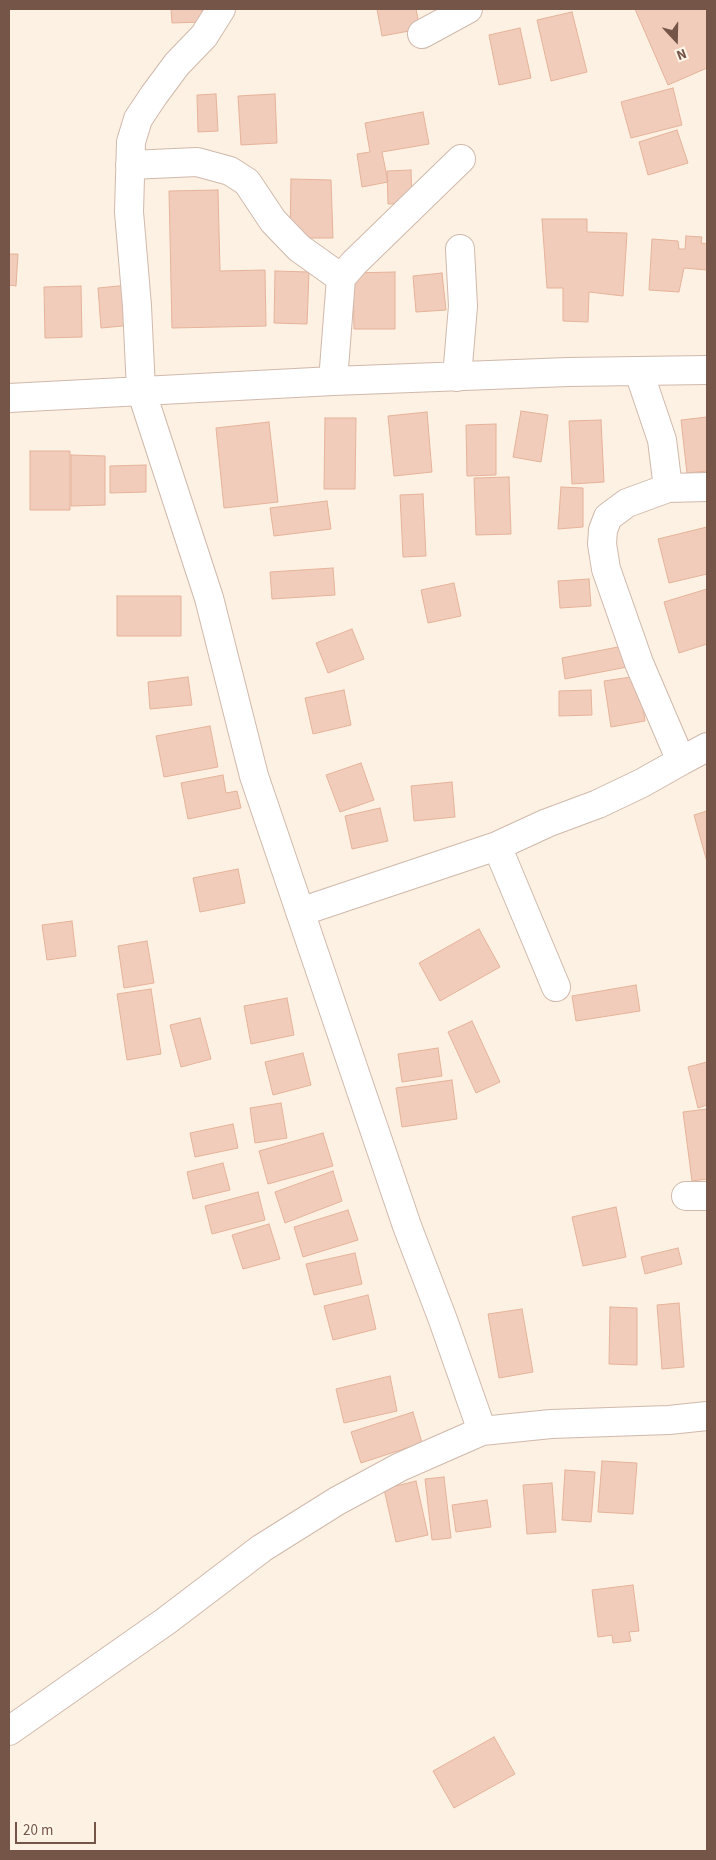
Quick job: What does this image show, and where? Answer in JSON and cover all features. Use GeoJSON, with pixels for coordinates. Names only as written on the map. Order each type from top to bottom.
{"type":"FeatureCollection","features":[{"type":"Feature","properties":{"kind":"street"},"geometry":{"type":"LineString","coordinates":[[221,9],[204,36],[176,64],[138,118],[131,142],[129,212],[137,306],[140,390],[209,598],[254,776],[407,1226],[443,1320],[482,1431]]}},
{"type":"Feature","properties":{"kind":"street"},"geometry":{"type":"LineString","coordinates":[[422,34],[468,9]]}},
{"type":"Feature","properties":{"kind":"street"},"geometry":{"type":"LineString","coordinates":[[333,381],[341,278],[461,159]]}},
{"type":"Feature","properties":{"kind":"street"},"geometry":{"type":"LineString","coordinates":[[130,165],[197,162],[230,171],[247,182],[273,221],[299,248],[341,278]]}},
{"type":"Feature","properties":{"kind":"street"},"geometry":{"type":"LineString","coordinates":[[457,377],[463,306],[460,249]]}},
{"type":"Feature","properties":{"kind":"street"},"geometry":{"type":"LineString","coordinates":[[9,398],[333,381],[568,372],[707,370]]}},
{"type":"Feature","properties":{"kind":"street"},"geometry":{"type":"LineString","coordinates":[[639,372],[662,440],[668,488]]}},
{"type":"Feature","properties":{"kind":"street"},"geometry":{"type":"LineString","coordinates":[[682,761],[639,663],[612,591],[602,544],[603,530],[608,517],[627,503],[668,488],[707,487]]}},
{"type":"Feature","properties":{"kind":"street"},"geometry":{"type":"LineString","coordinates":[[300,912],[497,846],[547,823],[598,804],[707,746]]}},
{"type":"Feature","properties":{"kind":"street"},"geometry":{"type":"LineString","coordinates":[[497,846],[556,987]]}},
{"type":"Feature","properties":{"kind":"street"},"geometry":{"type":"LineString","coordinates":[[9,1732],[166,1620],[262,1548],[337,1501],[400,1467],[482,1431],[551,1424],[669,1420],[707,1416]]}},
{"type":"Feature","properties":{"kind":"building"},"geometry":{"type":"Polygon","coordinates":[[[171,9],[202,9],[202,22],[172,23],[171,9]]]}},
{"type":"Feature","properties":{"kind":"building"},"geometry":{"type":"Polygon","coordinates":[[[377,9],[416,9],[420,29],[382,36],[377,9]]]}},
{"type":"Feature","properties":{"kind":"building"},"geometry":{"type":"Polygon","coordinates":[[[635,9],[707,9],[707,68],[668,85],[635,9]]]}},
{"type":"Feature","properties":{"kind":"building"},"geometry":{"type":"Polygon","coordinates":[[[572,12],[587,72],[551,81],[537,20],[572,12]]]}},
{"type":"Feature","properties":{"kind":"building"},"geometry":{"type":"Polygon","coordinates":[[[520,28],[531,78],[499,85],[489,35],[520,28]]]}},
{"type":"Feature","properties":{"kind":"building"},"geometry":{"type":"Polygon","coordinates":[[[673,88],[682,125],[631,138],[621,102],[673,88]]]}},
{"type":"Feature","properties":{"kind":"building"},"geometry":{"type":"Polygon","coordinates":[[[216,94],[218,131],[198,132],[197,95],[216,94]]]}},
{"type":"Feature","properties":{"kind":"building"},"geometry":{"type":"Polygon","coordinates":[[[275,94],[277,143],[241,145],[238,96],[275,94]]]}},
{"type":"Feature","properties":{"kind":"building"},"geometry":{"type":"Polygon","coordinates":[[[423,112],[429,144],[382,152],[388,182],[362,187],[357,154],[370,152],[365,123],[423,112]]]}},
{"type":"Feature","properties":{"kind":"building"},"geometry":{"type":"Polygon","coordinates":[[[677,130],[688,163],[648,175],[639,142],[677,130]]]}},
{"type":"Feature","properties":{"kind":"building"},"geometry":{"type":"Polygon","coordinates":[[[411,170],[412,203],[388,204],[387,171],[411,170]]]}},
{"type":"Feature","properties":{"kind":"building"},"geometry":{"type":"Polygon","coordinates":[[[291,179],[331,180],[333,238],[290,238],[291,179]]]}},
{"type":"Feature","properties":{"kind":"building"},"geometry":{"type":"Polygon","coordinates":[[[218,190],[220,271],[265,270],[266,326],[172,328],[169,191],[218,190]]]}},
{"type":"Feature","properties":{"kind":"building"},"geometry":{"type":"Polygon","coordinates":[[[542,219],[587,219],[587,232],[627,233],[623,296],[589,292],[588,322],[563,321],[563,288],[547,288],[542,219]]]}},
{"type":"Feature","properties":{"kind":"building"},"geometry":{"type":"Polygon","coordinates":[[[686,236],[702,237],[701,243],[707,244],[707,270],[684,268],[679,292],[649,290],[652,239],[678,241],[679,249],[685,249],[686,236]]]}},
{"type":"Feature","properties":{"kind":"building"},"geometry":{"type":"Polygon","coordinates":[[[9,254],[18,254],[16,286],[9,285],[9,254]]]}},
{"type":"Feature","properties":{"kind":"building"},"geometry":{"type":"Polygon","coordinates":[[[275,271],[309,272],[307,324],[274,323],[275,271]]]}},
{"type":"Feature","properties":{"kind":"building"},"geometry":{"type":"Polygon","coordinates":[[[395,272],[395,329],[354,329],[353,273],[395,272]]]}},
{"type":"Feature","properties":{"kind":"building"},"geometry":{"type":"Polygon","coordinates":[[[442,273],[446,310],[416,312],[413,276],[442,273]]]}},
{"type":"Feature","properties":{"kind":"building"},"geometry":{"type":"Polygon","coordinates":[[[129,285],[133,325],[101,328],[98,288],[129,285]]]}},
{"type":"Feature","properties":{"kind":"building"},"geometry":{"type":"Polygon","coordinates":[[[81,286],[82,337],[45,338],[44,287],[81,286]]]}},
{"type":"Feature","properties":{"kind":"building"},"geometry":{"type":"Polygon","coordinates":[[[521,411],[548,415],[541,462],[513,457],[521,411]]]}},
{"type":"Feature","properties":{"kind":"building"},"geometry":{"type":"Polygon","coordinates":[[[427,412],[432,472],[394,476],[388,416],[427,412]]]}},
{"type":"Feature","properties":{"kind":"building"},"geometry":{"type":"Polygon","coordinates":[[[707,417],[707,471],[687,473],[681,420],[707,417]]]}},
{"type":"Feature","properties":{"kind":"building"},"geometry":{"type":"Polygon","coordinates":[[[325,418],[356,418],[355,489],[324,489],[325,418]]]}},
{"type":"Feature","properties":{"kind":"building"},"geometry":{"type":"Polygon","coordinates":[[[601,420],[604,482],[572,484],[569,421],[601,420]]]}},
{"type":"Feature","properties":{"kind":"building"},"geometry":{"type":"Polygon","coordinates":[[[269,422],[278,502],[224,508],[216,428],[269,422]]]}},
{"type":"Feature","properties":{"kind":"building"},"geometry":{"type":"Polygon","coordinates":[[[496,424],[496,475],[467,476],[466,425],[496,424]]]}},
{"type":"Feature","properties":{"kind":"building"},"geometry":{"type":"Polygon","coordinates":[[[30,451],[70,451],[70,510],[30,510],[30,451]]]}},
{"type":"Feature","properties":{"kind":"building"},"geometry":{"type":"Polygon","coordinates":[[[71,455],[105,456],[105,505],[71,506],[71,455]]]}},
{"type":"Feature","properties":{"kind":"building"},"geometry":{"type":"Polygon","coordinates":[[[146,465],[146,492],[110,493],[110,466],[146,465]]]}},
{"type":"Feature","properties":{"kind":"building"},"geometry":{"type":"Polygon","coordinates":[[[509,477],[511,534],[476,535],[474,478],[509,477]]]}},
{"type":"Feature","properties":{"kind":"building"},"geometry":{"type":"Polygon","coordinates":[[[561,487],[583,488],[583,527],[558,529],[561,487]]]}},
{"type":"Feature","properties":{"kind":"building"},"geometry":{"type":"Polygon","coordinates":[[[423,494],[426,556],[403,557],[400,495],[423,494]]]}},
{"type":"Feature","properties":{"kind":"building"},"geometry":{"type":"Polygon","coordinates":[[[327,501],[331,529],[274,536],[270,508],[327,501]]]}},
{"type":"Feature","properties":{"kind":"building"},"geometry":{"type":"Polygon","coordinates":[[[707,527],[707,574],[669,583],[658,539],[707,527]]]}},
{"type":"Feature","properties":{"kind":"building"},"geometry":{"type":"Polygon","coordinates":[[[333,568],[335,595],[272,599],[270,572],[333,568]]]}},
{"type":"Feature","properties":{"kind":"building"},"geometry":{"type":"Polygon","coordinates":[[[589,579],[591,606],[560,608],[558,581],[589,579]]]}},
{"type":"Feature","properties":{"kind":"building"},"geometry":{"type":"Polygon","coordinates":[[[454,583],[461,616],[428,623],[421,590],[454,583]]]}},
{"type":"Feature","properties":{"kind":"building"},"geometry":{"type":"Polygon","coordinates":[[[707,589],[707,644],[679,653],[664,602],[707,589]]]}},
{"type":"Feature","properties":{"kind":"building"},"geometry":{"type":"Polygon","coordinates":[[[117,596],[181,596],[181,636],[117,636],[117,596]]]}},
{"type":"Feature","properties":{"kind":"building"},"geometry":{"type":"Polygon","coordinates":[[[352,629],[364,659],[328,673],[316,643],[352,629]]]}},
{"type":"Feature","properties":{"kind":"building"},"geometry":{"type":"Polygon","coordinates":[[[623,646],[627,667],[565,679],[562,658],[623,646]]]}},
{"type":"Feature","properties":{"kind":"building"},"geometry":{"type":"Polygon","coordinates":[[[638,676],[645,721],[611,727],[604,681],[638,676]]]}},
{"type":"Feature","properties":{"kind":"building"},"geometry":{"type":"Polygon","coordinates":[[[188,677],[192,705],[150,709],[148,682],[188,677]]]}},
{"type":"Feature","properties":{"kind":"building"},"geometry":{"type":"Polygon","coordinates":[[[344,690],[351,725],[313,734],[305,698],[344,690]]]}},
{"type":"Feature","properties":{"kind":"building"},"geometry":{"type":"Polygon","coordinates":[[[591,690],[592,715],[559,716],[559,691],[591,690]]]}},
{"type":"Feature","properties":{"kind":"building"},"geometry":{"type":"Polygon","coordinates":[[[210,726],[218,767],[164,777],[156,736],[210,726]]]}},
{"type":"Feature","properties":{"kind":"building"},"geometry":{"type":"Polygon","coordinates":[[[361,763],[374,800],[340,812],[326,775],[361,763]]]}},
{"type":"Feature","properties":{"kind":"building"},"geometry":{"type":"Polygon","coordinates":[[[223,775],[226,793],[237,791],[241,808],[188,819],[181,783],[223,775]]]}},
{"type":"Feature","properties":{"kind":"building"},"geometry":{"type":"Polygon","coordinates":[[[452,782],[455,817],[414,821],[411,786],[452,782]]]}},
{"type":"Feature","properties":{"kind":"building"},"geometry":{"type":"Polygon","coordinates":[[[380,808],[388,841],[352,849],[345,816],[380,808]]]}},
{"type":"Feature","properties":{"kind":"building"},"geometry":{"type":"Polygon","coordinates":[[[707,811],[707,862],[694,815],[707,811]]]}},
{"type":"Feature","properties":{"kind":"building"},"geometry":{"type":"Polygon","coordinates":[[[238,869],[245,903],[200,912],[193,878],[238,869]]]}},
{"type":"Feature","properties":{"kind":"building"},"geometry":{"type":"Polygon","coordinates":[[[72,921],[76,956],[47,960],[42,925],[72,921]]]}},
{"type":"Feature","properties":{"kind":"building"},"geometry":{"type":"Polygon","coordinates":[[[479,929],[500,967],[440,1001],[419,963],[479,929]]]}},
{"type":"Feature","properties":{"kind":"building"},"geometry":{"type":"Polygon","coordinates":[[[147,941],[154,983],[124,988],[118,946],[147,941]]]}},
{"type":"Feature","properties":{"kind":"building"},"geometry":{"type":"Polygon","coordinates":[[[636,985],[640,1011],[576,1021],[572,996],[636,985]]]}},
{"type":"Feature","properties":{"kind":"building"},"geometry":{"type":"Polygon","coordinates":[[[151,989],[161,1054],[127,1060],[117,994],[151,989]]]}},
{"type":"Feature","properties":{"kind":"building"},"geometry":{"type":"Polygon","coordinates":[[[287,998],[294,1035],[251,1044],[244,1006],[287,998]]]}},
{"type":"Feature","properties":{"kind":"building"},"geometry":{"type":"Polygon","coordinates":[[[200,1018],[211,1059],[181,1067],[170,1025],[200,1018]]]}},
{"type":"Feature","properties":{"kind":"building"},"geometry":{"type":"Polygon","coordinates":[[[472,1021],[500,1082],[476,1093],[448,1032],[472,1021]]]}},
{"type":"Feature","properties":{"kind":"building"},"geometry":{"type":"Polygon","coordinates":[[[438,1048],[442,1076],[402,1082],[398,1054],[438,1048]]]}},
{"type":"Feature","properties":{"kind":"building"},"geometry":{"type":"Polygon","coordinates":[[[303,1053],[311,1085],[273,1095],[265,1062],[303,1053]]]}},
{"type":"Feature","properties":{"kind":"building"},"geometry":{"type":"Polygon","coordinates":[[[707,1062],[707,1105],[698,1108],[688,1067],[707,1062]]]}},
{"type":"Feature","properties":{"kind":"building"},"geometry":{"type":"Polygon","coordinates":[[[452,1080],[457,1119],[402,1127],[396,1088],[452,1080]]]}},
{"type":"Feature","properties":{"kind":"building"},"geometry":{"type":"Polygon","coordinates":[[[281,1103],[287,1138],[255,1143],[250,1108],[281,1103]]]}},
{"type":"Feature","properties":{"kind":"building"},"geometry":{"type":"Polygon","coordinates":[[[707,1109],[707,1179],[692,1181],[683,1112],[707,1109]]]}},
{"type":"Feature","properties":{"kind":"building"},"geometry":{"type":"Polygon","coordinates":[[[233,1124],[238,1148],[195,1157],[190,1133],[233,1124]]]}},
{"type":"Feature","properties":{"kind":"building"},"geometry":{"type":"Polygon","coordinates":[[[323,1133],[333,1166],[268,1184],[259,1151],[323,1133]]]}},
{"type":"Feature","properties":{"kind":"building"},"geometry":{"type":"Polygon","coordinates":[[[223,1163],[230,1190],[193,1199],[187,1172],[223,1163]]]}},
{"type":"Feature","properties":{"kind":"building"},"geometry":{"type":"Polygon","coordinates":[[[333,1171],[342,1201],[285,1223],[275,1192],[333,1171]]]}},
{"type":"Feature","properties":{"kind":"building"},"geometry":{"type":"Polygon","coordinates":[[[258,1192],[265,1220],[212,1234],[205,1206],[258,1192]]]}},
{"type":"Feature","properties":{"kind":"building"},"geometry":{"type":"Polygon","coordinates":[[[616,1207],[626,1257],[583,1266],[572,1217],[616,1207]]]}},
{"type":"Feature","properties":{"kind":"building"},"geometry":{"type":"Polygon","coordinates":[[[348,1210],[358,1240],[303,1257],[294,1227],[348,1210]]]}},
{"type":"Feature","properties":{"kind":"building"},"geometry":{"type":"Polygon","coordinates":[[[269,1224],[280,1259],[243,1269],[232,1235],[269,1224]]]}},
{"type":"Feature","properties":{"kind":"building"},"geometry":{"type":"Polygon","coordinates":[[[678,1248],[682,1264],[645,1274],[641,1257],[678,1248]]]}},
{"type":"Feature","properties":{"kind":"building"},"geometry":{"type":"Polygon","coordinates":[[[355,1253],[362,1284],[314,1295],[306,1264],[355,1253]]]}},
{"type":"Feature","properties":{"kind":"building"},"geometry":{"type":"Polygon","coordinates":[[[368,1295],[376,1329],[333,1340],[324,1306],[368,1295]]]}},
{"type":"Feature","properties":{"kind":"building"},"geometry":{"type":"Polygon","coordinates":[[[679,1303],[684,1367],[662,1369],[657,1305],[679,1303]]]}},
{"type":"Feature","properties":{"kind":"building"},"geometry":{"type":"Polygon","coordinates":[[[610,1307],[637,1308],[637,1365],[609,1364],[610,1307]]]}},
{"type":"Feature","properties":{"kind":"building"},"geometry":{"type":"Polygon","coordinates":[[[522,1309],[533,1372],[499,1378],[488,1314],[522,1309]]]}},
{"type":"Feature","properties":{"kind":"building"},"geometry":{"type":"Polygon","coordinates":[[[390,1376],[397,1411],[344,1423],[336,1389],[390,1376]]]}},
{"type":"Feature","properties":{"kind":"building"},"geometry":{"type":"Polygon","coordinates":[[[413,1412],[422,1443],[361,1463],[351,1432],[413,1412]]]}},
{"type":"Feature","properties":{"kind":"building"},"geometry":{"type":"Polygon","coordinates":[[[602,1461],[637,1463],[633,1514],[598,1512],[602,1461]]]}},
{"type":"Feature","properties":{"kind":"building"},"geometry":{"type":"Polygon","coordinates":[[[565,1470],[595,1472],[591,1522],[562,1520],[565,1470]]]}},
{"type":"Feature","properties":{"kind":"building"},"geometry":{"type":"Polygon","coordinates":[[[444,1477],[451,1538],[432,1540],[425,1479],[444,1477]]]}},
{"type":"Feature","properties":{"kind":"building"},"geometry":{"type":"Polygon","coordinates":[[[416,1481],[428,1535],[396,1542],[384,1489],[416,1481]]]}},
{"type":"Feature","properties":{"kind":"building"},"geometry":{"type":"Polygon","coordinates":[[[552,1483],[556,1532],[527,1534],[523,1485],[552,1483]]]}},
{"type":"Feature","properties":{"kind":"building"},"geometry":{"type":"Polygon","coordinates":[[[487,1500],[491,1527],[456,1532],[452,1505],[487,1500]]]}},
{"type":"Feature","properties":{"kind":"building"},"geometry":{"type":"Polygon","coordinates":[[[633,1585],[639,1631],[629,1632],[631,1641],[613,1643],[612,1635],[598,1637],[592,1590],[633,1585]]]}},
{"type":"Feature","properties":{"kind":"building"},"geometry":{"type":"Polygon","coordinates":[[[494,1737],[515,1774],[454,1808],[433,1771],[494,1737]]]}}]}
